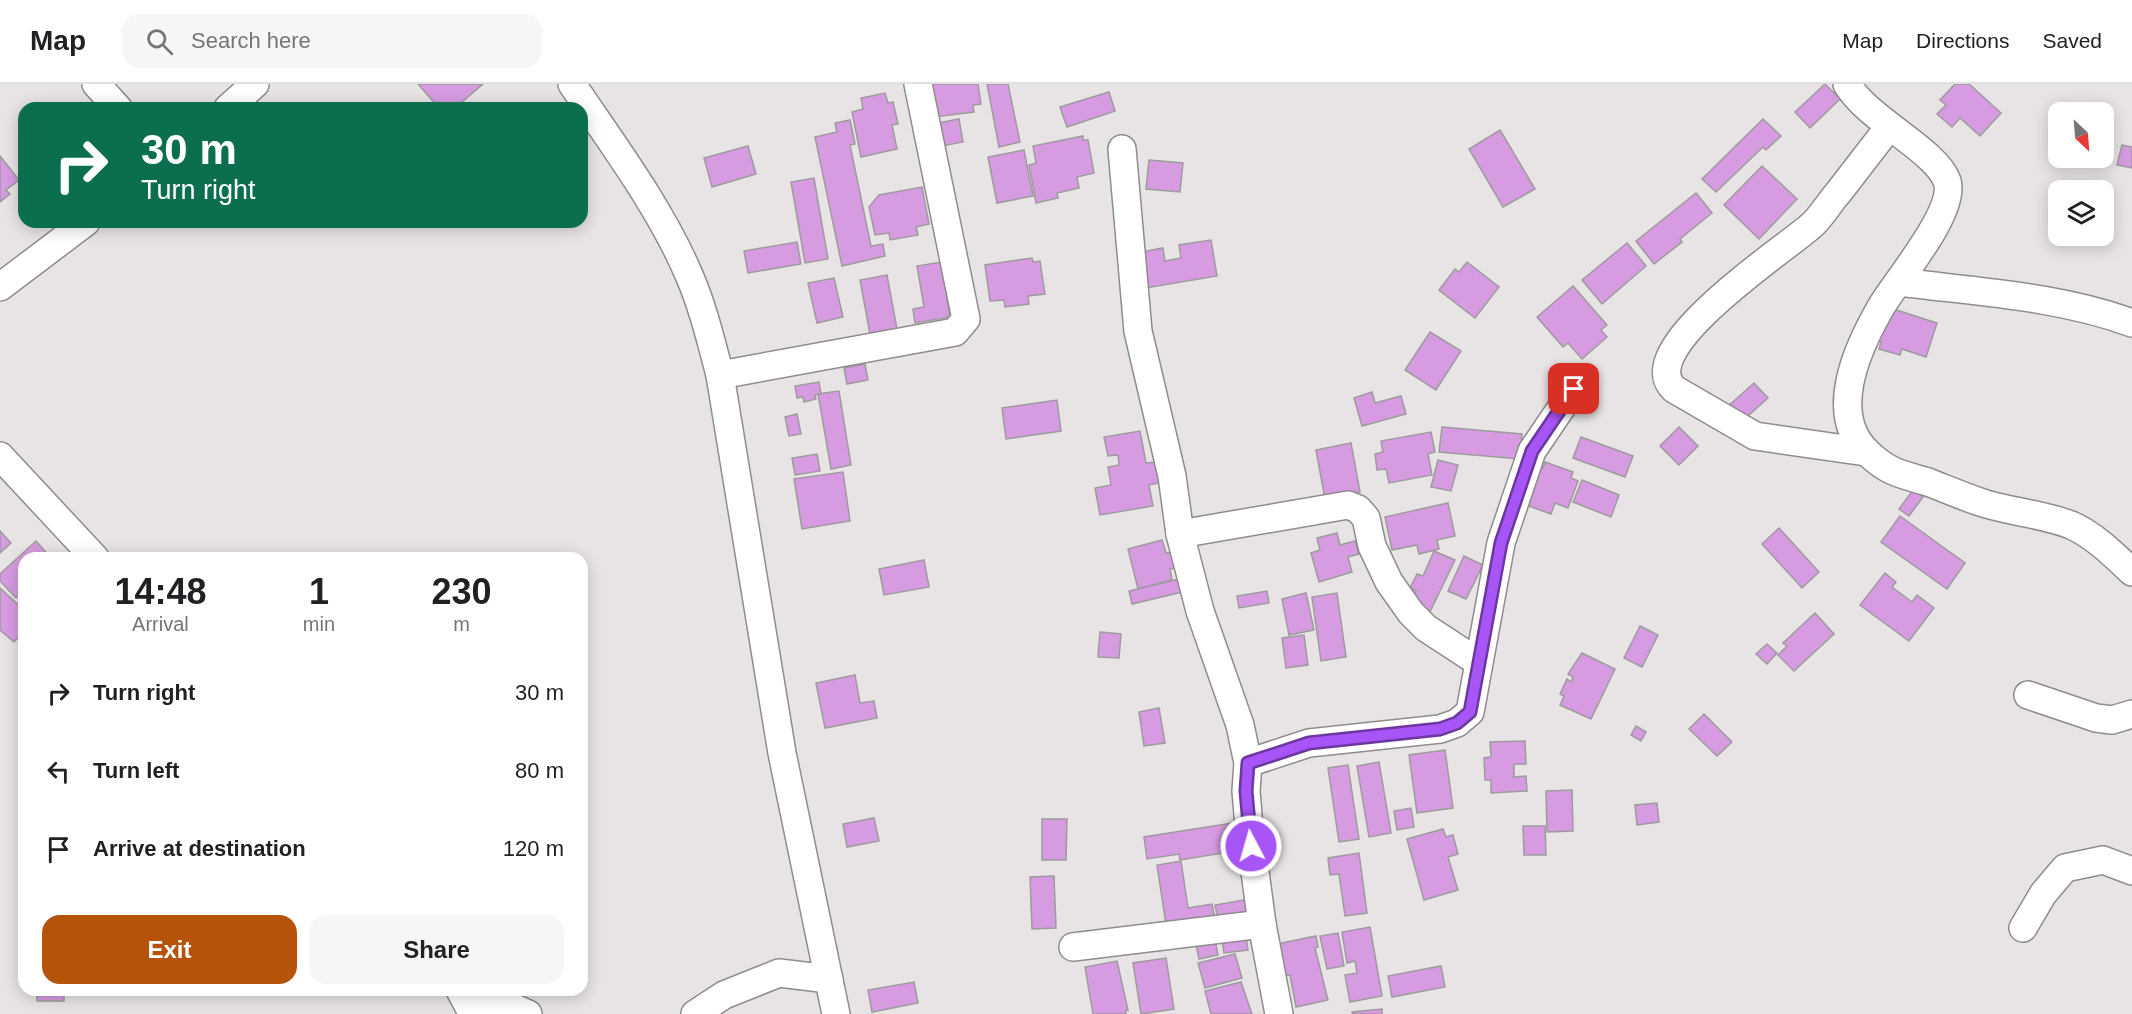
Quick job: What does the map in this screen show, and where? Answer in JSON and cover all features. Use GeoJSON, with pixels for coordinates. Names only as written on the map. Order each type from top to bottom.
{"type":"FeatureCollection","features":[{"type":"Feature","properties":{"kind":"street"},"geometry":{"type":"LineString","coordinates":[[96,84],[112,102]]}},
{"type":"Feature","properties":{"kind":"street"},"geometry":{"type":"LineString","coordinates":[[235,102],[255,84]]}},
{"type":"Feature","properties":{"kind":"street"},"geometry":{"type":"LineString","coordinates":[[720,375],[955,332],[966,319],[918,84]]}},
{"type":"Feature","properties":{"kind":"street"},"geometry":{"type":"LineString","coordinates":[[1846,84],[1856,97],[1889,128],[1938,166],[1947,182],[1948,196],[1930,234],[1900,282],[1882,305],[1858,352],[1848,390],[1847,414],[1853,430],[1866,452],[1893,473],[1983,503],[2071,526],[2107,548],[2132,572]]}},
{"type":"Feature","properties":{"kind":"street"},"geometry":{"type":"LineString","coordinates":[[574,85],[585,102]]}},
{"type":"Feature","properties":{"kind":"street"},"geometry":{"type":"LineString","coordinates":[[588,106],[633,175],[688,273],[707,325],[720,375],[782,753],[836,1014]]}},
{"type":"Feature","properties":{"kind":"street"},"geometry":{"type":"LineString","coordinates":[[1866,452],[1755,436],[1674,389],[1667,382],[1666,370],[1670,356],[1681,339],[1731,287],[1814,223],[1889,128]]}},
{"type":"Feature","properties":{"kind":"street"},"geometry":{"type":"LineString","coordinates":[[1122,149],[1138,331],[1172,477],[1180,534],[1200,611],[1240,725],[1248,763],[1246,791],[1249,827],[1262,924],[1279,1014]]}},
{"type":"Feature","properties":{"kind":"street"},"geometry":{"type":"LineString","coordinates":[[0,287],[78,228]]}},
{"type":"Feature","properties":{"kind":"street"},"geometry":{"type":"LineString","coordinates":[[1900,282],[2037,300],[2101,312],[2132,323]]}},
{"type":"Feature","properties":{"kind":"street"},"geometry":{"type":"LineString","coordinates":[[1248,763],[1309,743],[1360,736],[1402,735],[1440,729],[1457,723],[1470,712],[1501,543],[1532,451],[1574,389]]}},
{"type":"Feature","properties":{"kind":"street"},"geometry":{"type":"LineString","coordinates":[[0,456],[89,552]]}},
{"type":"Feature","properties":{"kind":"street"},"geometry":{"type":"LineString","coordinates":[[1180,534],[1348,505],[1358,509],[1366,518],[1372,546],[1389,582],[1411,613],[1426,628],[1478,662]]}},
{"type":"Feature","properties":{"kind":"street"},"geometry":{"type":"LineString","coordinates":[[2028,695],[2096,718],[2112,720],[2132,714]]}},
{"type":"Feature","properties":{"kind":"street"},"geometry":{"type":"LineString","coordinates":[[2023,928],[2043,894],[2065,868],[2103,860],[2132,871]]}},
{"type":"Feature","properties":{"kind":"street"},"geometry":{"type":"LineString","coordinates":[[1073,947],[1262,924]]}},
{"type":"Feature","properties":{"kind":"street"},"geometry":{"type":"LineString","coordinates":[[695,1014],[724,995],[779,973],[829,979]]}},
{"type":"Feature","properties":{"kind":"street"},"geometry":{"type":"LineString","coordinates":[[463,996],[471,1011],[478,1011],[499,1001],[528,1014]]}},
{"type":"Feature","properties":{"kind":"building"},"geometry":{"type":"Polygon","coordinates":[[[418,84],[483,84],[462,102],[434,102],[418,84]]]}},
{"type":"Feature","properties":{"kind":"building"},"geometry":{"type":"Polygon","coordinates":[[[930,84],[978,84],[981,104],[973,105],[974,112],[934,117],[930,84]]]}},
{"type":"Feature","properties":{"kind":"building"},"geometry":{"type":"Polygon","coordinates":[[[987,84],[1008,84],[1020,142],[999,147],[987,84]]]}},
{"type":"Feature","properties":{"kind":"building"},"geometry":{"type":"Polygon","coordinates":[[[1825,84],[1840,99],[1810,128],[1795,112],[1825,84]]]}},
{"type":"Feature","properties":{"kind":"building"},"geometry":{"type":"Polygon","coordinates":[[[1955,84],[1969,84],[2001,113],[1980,136],[1960,118],[1952,127],[1937,114],[1946,105],[1940,100],[1955,84]]]}},
{"type":"Feature","properties":{"kind":"building"},"geometry":{"type":"Polygon","coordinates":[[[1109,92],[1115,111],[1067,127],[1060,107],[1109,92]]]}},
{"type":"Feature","properties":{"kind":"building"},"geometry":{"type":"Polygon","coordinates":[[[885,93],[888,103],[893,102],[898,124],[892,125],[897,149],[861,157],[852,112],[863,109],[861,98],[885,93]]]}},
{"type":"Feature","properties":{"kind":"building"},"geometry":{"type":"Polygon","coordinates":[[[959,119],[963,142],[941,146],[938,123],[959,119]]]}},
{"type":"Feature","properties":{"kind":"building"},"geometry":{"type":"Polygon","coordinates":[[[1763,119],[1781,136],[1766,150],[1763,147],[1716,192],[1702,179],[1763,119]]]}},
{"type":"Feature","properties":{"kind":"building"},"geometry":{"type":"Polygon","coordinates":[[[850,120],[855,144],[850,145],[871,246],[883,244],[885,256],[842,266],[815,137],[837,132],[835,123],[850,120]]]}},
{"type":"Feature","properties":{"kind":"building"},"geometry":{"type":"Polygon","coordinates":[[[1500,130],[1535,189],[1503,207],[1469,149],[1500,130]]]}},
{"type":"Feature","properties":{"kind":"building"},"geometry":{"type":"Polygon","coordinates":[[[1083,136],[1083,140],[1088,140],[1094,173],[1077,177],[1079,188],[1057,193],[1058,198],[1036,203],[1029,165],[1036,163],[1033,146],[1083,136]]]}},
{"type":"Feature","properties":{"kind":"building"},"geometry":{"type":"Polygon","coordinates":[[[2122,145],[2132,147],[2132,168],[2117,165],[2122,145]]]}},
{"type":"Feature","properties":{"kind":"building"},"geometry":{"type":"Polygon","coordinates":[[[748,146],[756,174],[712,187],[704,158],[748,146]]]}},
{"type":"Feature","properties":{"kind":"building"},"geometry":{"type":"Polygon","coordinates":[[[1024,150],[1033,196],[997,203],[988,157],[1024,150]]]}},
{"type":"Feature","properties":{"kind":"building"},"geometry":{"type":"Polygon","coordinates":[[[0,156],[18,181],[6,190],[10,194],[0,202],[0,156]]]}},
{"type":"Feature","properties":{"kind":"building"},"geometry":{"type":"Polygon","coordinates":[[[1149,160],[1183,163],[1180,192],[1146,189],[1149,160]]]}},
{"type":"Feature","properties":{"kind":"building"},"geometry":{"type":"Polygon","coordinates":[[[1762,166],[1797,199],[1759,239],[1724,205],[1762,166]]]}},
{"type":"Feature","properties":{"kind":"building"},"geometry":{"type":"Polygon","coordinates":[[[814,178],[828,259],[805,263],[791,182],[814,178]]]}},
{"type":"Feature","properties":{"kind":"building"},"geometry":{"type":"Polygon","coordinates":[[[922,187],[929,224],[916,227],[918,235],[890,240],[889,233],[875,235],[869,207],[879,195],[922,187]]]}},
{"type":"Feature","properties":{"kind":"building"},"geometry":{"type":"Polygon","coordinates":[[[1696,193],[1712,213],[1680,239],[1682,242],[1654,264],[1636,241],[1696,193]]]}},
{"type":"Feature","properties":{"kind":"building"},"geometry":{"type":"Polygon","coordinates":[[[1211,240],[1217,276],[1146,288],[1141,252],[1163,248],[1165,261],[1181,258],[1179,245],[1211,240]]]}},
{"type":"Feature","properties":{"kind":"building"},"geometry":{"type":"Polygon","coordinates":[[[797,242],[801,264],[748,273],[744,251],[797,242]]]}},
{"type":"Feature","properties":{"kind":"building"},"geometry":{"type":"Polygon","coordinates":[[[1627,243],[1646,266],[1602,304],[1582,280],[1627,243]]]}},
{"type":"Feature","properties":{"kind":"building"},"geometry":{"type":"Polygon","coordinates":[[[1032,258],[1033,262],[1040,261],[1045,294],[1028,296],[1029,304],[1005,307],[1004,300],[990,301],[985,265],[1032,258]]]}},
{"type":"Feature","properties":{"kind":"building"},"geometry":{"type":"Polygon","coordinates":[[[941,262],[950,317],[915,323],[913,309],[924,307],[917,266],[941,262]]]}},
{"type":"Feature","properties":{"kind":"building"},"geometry":{"type":"Polygon","coordinates":[[[1467,262],[1499,287],[1475,318],[1439,290],[1455,269],[1459,272],[1467,262]]]}},
{"type":"Feature","properties":{"kind":"building"},"geometry":{"type":"Polygon","coordinates":[[[887,275],[897,329],[870,334],[860,280],[887,275]]]}},
{"type":"Feature","properties":{"kind":"building"},"geometry":{"type":"Polygon","coordinates":[[[834,278],[843,317],[817,323],[808,283],[834,278]]]}},
{"type":"Feature","properties":{"kind":"building"},"geometry":{"type":"Polygon","coordinates":[[[1573,286],[1607,325],[1601,330],[1607,337],[1582,359],[1568,343],[1563,347],[1537,317],[1573,286]]]}},
{"type":"Feature","properties":{"kind":"building"},"geometry":{"type":"Polygon","coordinates":[[[1884,306],[1937,323],[1926,357],[1902,349],[1900,355],[1879,349],[1881,342],[1873,339],[1884,306]]]}},
{"type":"Feature","properties":{"kind":"building"},"geometry":{"type":"Polygon","coordinates":[[[1430,332],[1461,351],[1436,390],[1405,370],[1430,332]]]}},
{"type":"Feature","properties":{"kind":"building"},"geometry":{"type":"Polygon","coordinates":[[[865,364],[868,380],[847,384],[844,368],[865,364]]]}},
{"type":"Feature","properties":{"kind":"building"},"geometry":{"type":"Polygon","coordinates":[[[819,382],[821,394],[815,395],[816,399],[804,402],[803,397],[797,398],[795,386],[819,382]]]}},
{"type":"Feature","properties":{"kind":"building"},"geometry":{"type":"Polygon","coordinates":[[[1754,383],[1768,398],[1740,423],[1726,408],[1754,383]]]}},
{"type":"Feature","properties":{"kind":"building"},"geometry":{"type":"Polygon","coordinates":[[[839,391],[851,465],[831,469],[818,394],[839,391]]]}},
{"type":"Feature","properties":{"kind":"building"},"geometry":{"type":"Polygon","coordinates":[[[1372,392],[1375,403],[1401,396],[1406,414],[1362,426],[1354,398],[1372,392]]]}},
{"type":"Feature","properties":{"kind":"building"},"geometry":{"type":"Polygon","coordinates":[[[1057,400],[1061,431],[1006,439],[1002,408],[1057,400]]]}},
{"type":"Feature","properties":{"kind":"building"},"geometry":{"type":"Polygon","coordinates":[[[797,414],[801,434],[789,436],[785,417],[797,414]]]}},
{"type":"Feature","properties":{"kind":"building"},"geometry":{"type":"Polygon","coordinates":[[[1442,427],[1522,434],[1520,459],[1439,452],[1442,427]]]}},
{"type":"Feature","properties":{"kind":"building"},"geometry":{"type":"Polygon","coordinates":[[[1679,427],[1698,446],[1679,465],[1660,446],[1679,427]]]}},
{"type":"Feature","properties":{"kind":"building"},"geometry":{"type":"Polygon","coordinates":[[[1140,431],[1146,463],[1155,462],[1159,483],[1149,485],[1153,506],[1100,515],[1095,488],[1111,485],[1108,467],[1119,465],[1118,455],[1108,456],[1104,437],[1140,431]]]}},
{"type":"Feature","properties":{"kind":"building"},"geometry":{"type":"Polygon","coordinates":[[[1431,432],[1435,452],[1428,454],[1432,475],[1389,483],[1386,469],[1377,470],[1375,454],[1383,452],[1381,441],[1431,432]]]}},
{"type":"Feature","properties":{"kind":"building"},"geometry":{"type":"Polygon","coordinates":[[[1581,437],[1633,456],[1625,477],[1573,458],[1581,437]]]}},
{"type":"Feature","properties":{"kind":"building"},"geometry":{"type":"Polygon","coordinates":[[[1351,443],[1360,492],[1325,499],[1316,450],[1351,443]]]}},
{"type":"Feature","properties":{"kind":"building"},"geometry":{"type":"Polygon","coordinates":[[[817,454],[820,471],[795,475],[792,458],[817,454]]]}},
{"type":"Feature","properties":{"kind":"building"},"geometry":{"type":"Polygon","coordinates":[[[1438,460],[1458,465],[1451,491],[1431,487],[1438,460]]]}},
{"type":"Feature","properties":{"kind":"building"},"geometry":{"type":"Polygon","coordinates":[[[1545,462],[1573,472],[1571,478],[1578,481],[1568,508],[1555,503],[1551,514],[1523,504],[1538,466],[1543,468],[1545,462]]]}},
{"type":"Feature","properties":{"kind":"building"},"geometry":{"type":"Polygon","coordinates":[[[843,472],[850,521],[802,529],[794,479],[843,472]]]}},
{"type":"Feature","properties":{"kind":"building"},"geometry":{"type":"Polygon","coordinates":[[[1582,480],[1619,495],[1611,517],[1573,502],[1582,480]]]}},
{"type":"Feature","properties":{"kind":"building"},"geometry":{"type":"Polygon","coordinates":[[[1913,490],[1923,497],[1909,516],[1899,509],[1913,490]]]}},
{"type":"Feature","properties":{"kind":"building"},"geometry":{"type":"Polygon","coordinates":[[[1448,503],[1455,536],[1437,540],[1439,549],[1419,554],[1417,545],[1392,550],[1385,517],[1448,503]]]}},
{"type":"Feature","properties":{"kind":"building"},"geometry":{"type":"Polygon","coordinates":[[[1900,516],[1965,563],[1947,589],[1881,542],[1900,516]]]}},
{"type":"Feature","properties":{"kind":"building"},"geometry":{"type":"Polygon","coordinates":[[[1779,528],[1819,572],[1802,588],[1762,544],[1779,528]]]}},
{"type":"Feature","properties":{"kind":"building"},"geometry":{"type":"Polygon","coordinates":[[[0,531],[11,543],[0,553],[0,531]]]}},
{"type":"Feature","properties":{"kind":"building"},"geometry":{"type":"Polygon","coordinates":[[[1337,533],[1340,545],[1355,541],[1359,554],[1348,557],[1352,572],[1319,582],[1311,553],[1320,550],[1317,538],[1337,533]]]}},
{"type":"Feature","properties":{"kind":"building"},"geometry":{"type":"Polygon","coordinates":[[[1162,540],[1166,553],[1173,552],[1177,568],[1170,569],[1172,580],[1138,589],[1128,549],[1162,540]]]}},
{"type":"Feature","properties":{"kind":"building"},"geometry":{"type":"Polygon","coordinates":[[[36,541],[46,552],[24,552],[36,541]]]}},
{"type":"Feature","properties":{"kind":"building"},"geometry":{"type":"Polygon","coordinates":[[[1434,551],[1455,560],[1428,616],[1408,607],[1416,591],[1410,588],[1417,574],[1423,576],[1434,551]]]}},
{"type":"Feature","properties":{"kind":"building"},"geometry":{"type":"Polygon","coordinates":[[[1464,556],[1483,565],[1466,599],[1448,591],[1464,556]]]}},
{"type":"Feature","properties":{"kind":"building"},"geometry":{"type":"Polygon","coordinates":[[[18,558],[18,596],[16,598],[0,581],[0,574],[18,558]]]}},
{"type":"Feature","properties":{"kind":"building"},"geometry":{"type":"Polygon","coordinates":[[[924,560],[929,587],[884,595],[879,569],[924,560]]]}},
{"type":"Feature","properties":{"kind":"building"},"geometry":{"type":"Polygon","coordinates":[[[1885,573],[1896,582],[1892,587],[1912,602],[1917,595],[1934,608],[1909,641],[1860,605],[1885,573]]]}},
{"type":"Feature","properties":{"kind":"building"},"geometry":{"type":"Polygon","coordinates":[[[1187,577],[1191,590],[1132,604],[1129,591],[1187,577]]]}},
{"type":"Feature","properties":{"kind":"building"},"geometry":{"type":"Polygon","coordinates":[[[0,588],[18,604],[18,638],[14,642],[0,630],[0,588]]]}},
{"type":"Feature","properties":{"kind":"building"},"geometry":{"type":"Polygon","coordinates":[[[1267,591],[1269,603],[1239,608],[1237,596],[1267,591]]]}},
{"type":"Feature","properties":{"kind":"building"},"geometry":{"type":"Polygon","coordinates":[[[1306,593],[1314,630],[1289,635],[1282,599],[1306,593]]]}},
{"type":"Feature","properties":{"kind":"building"},"geometry":{"type":"Polygon","coordinates":[[[1337,593],[1346,657],[1321,661],[1312,597],[1337,593]]]}},
{"type":"Feature","properties":{"kind":"building"},"geometry":{"type":"Polygon","coordinates":[[[1815,613],[1834,634],[1794,671],[1778,655],[1787,646],[1783,643],[1815,613]]]}},
{"type":"Feature","properties":{"kind":"building"},"geometry":{"type":"Polygon","coordinates":[[[1640,626],[1658,635],[1642,667],[1624,658],[1640,626]]]}},
{"type":"Feature","properties":{"kind":"building"},"geometry":{"type":"Polygon","coordinates":[[[1100,632],[1121,634],[1119,658],[1098,657],[1100,632]]]}},
{"type":"Feature","properties":{"kind":"building"},"geometry":{"type":"Polygon","coordinates":[[[1304,635],[1308,665],[1286,668],[1282,638],[1304,635]]]}},
{"type":"Feature","properties":{"kind":"building"},"geometry":{"type":"Polygon","coordinates":[[[1767,644],[1777,653],[1767,664],[1756,654],[1767,644]]]}},
{"type":"Feature","properties":{"kind":"building"},"geometry":{"type":"Polygon","coordinates":[[[1582,653],[1615,669],[1591,719],[1560,705],[1564,696],[1560,694],[1567,679],[1571,682],[1573,677],[1568,674],[1582,653]]]}},
{"type":"Feature","properties":{"kind":"building"},"geometry":{"type":"Polygon","coordinates":[[[855,675],[860,703],[874,701],[877,718],[825,728],[816,683],[855,675]]]}},
{"type":"Feature","properties":{"kind":"building"},"geometry":{"type":"Polygon","coordinates":[[[1159,708],[1165,743],[1144,746],[1139,712],[1159,708]]]}},
{"type":"Feature","properties":{"kind":"building"},"geometry":{"type":"Polygon","coordinates":[[[1704,714],[1732,742],[1717,756],[1689,729],[1704,714]]]}},
{"type":"Feature","properties":{"kind":"building"},"geometry":{"type":"Polygon","coordinates":[[[1636,726],[1646,732],[1641,741],[1631,735],[1636,726]]]}},
{"type":"Feature","properties":{"kind":"building"},"geometry":{"type":"Polygon","coordinates":[[[1525,741],[1526,764],[1514,764],[1514,777],[1526,776],[1527,791],[1491,793],[1491,780],[1485,780],[1484,758],[1491,757],[1490,742],[1525,741]]]}},
{"type":"Feature","properties":{"kind":"building"},"geometry":{"type":"Polygon","coordinates":[[[1445,750],[1453,808],[1417,813],[1409,755],[1445,750]]]}},
{"type":"Feature","properties":{"kind":"building"},"geometry":{"type":"Polygon","coordinates":[[[1379,762],[1391,833],[1369,837],[1357,766],[1379,762]]]}},
{"type":"Feature","properties":{"kind":"building"},"geometry":{"type":"Polygon","coordinates":[[[1348,765],[1359,839],[1339,842],[1328,768],[1348,765]]]}},
{"type":"Feature","properties":{"kind":"building"},"geometry":{"type":"Polygon","coordinates":[[[1572,790],[1573,831],[1547,832],[1546,791],[1572,790]]]}},
{"type":"Feature","properties":{"kind":"building"},"geometry":{"type":"Polygon","coordinates":[[[1657,803],[1659,822],[1637,825],[1635,805],[1657,803]]]}},
{"type":"Feature","properties":{"kind":"building"},"geometry":{"type":"Polygon","coordinates":[[[1411,808],[1414,827],[1397,830],[1394,811],[1411,808]]]}},
{"type":"Feature","properties":{"kind":"building"},"geometry":{"type":"Polygon","coordinates":[[[874,818],[879,841],[847,847],[843,824],[874,818]]]}},
{"type":"Feature","properties":{"kind":"building"},"geometry":{"type":"Polygon","coordinates":[[[1042,819],[1067,819],[1066,860],[1042,860],[1042,819]]]}},
{"type":"Feature","properties":{"kind":"building"},"geometry":{"type":"Polygon","coordinates":[[[1232,823],[1236,851],[1180,860],[1179,854],[1147,859],[1144,837],[1232,823]]]}},
{"type":"Feature","properties":{"kind":"building"},"geometry":{"type":"Polygon","coordinates":[[[1523,826],[1545,826],[1546,855],[1524,855],[1523,826]]]}},
{"type":"Feature","properties":{"kind":"building"},"geometry":{"type":"Polygon","coordinates":[[[1443,829],[1446,837],[1453,835],[1458,854],[1448,857],[1458,890],[1424,900],[1407,839],[1443,829]]]}},
{"type":"Feature","properties":{"kind":"building"},"geometry":{"type":"Polygon","coordinates":[[[1359,853],[1367,913],[1345,916],[1339,874],[1330,875],[1328,858],[1359,853]]]}},
{"type":"Feature","properties":{"kind":"building"},"geometry":{"type":"Polygon","coordinates":[[[1181,861],[1188,908],[1212,904],[1216,923],[1167,931],[1157,865],[1181,861]]]}},
{"type":"Feature","properties":{"kind":"building"},"geometry":{"type":"Polygon","coordinates":[[[1054,876],[1056,928],[1032,929],[1030,877],[1054,876]]]}},
{"type":"Feature","properties":{"kind":"building"},"geometry":{"type":"Polygon","coordinates":[[[1249,899],[1252,917],[1219,924],[1215,905],[1249,899]]]}},
{"type":"Feature","properties":{"kind":"building"},"geometry":{"type":"Polygon","coordinates":[[[1370,927],[1382,996],[1350,1002],[1345,975],[1357,973],[1355,961],[1347,963],[1342,932],[1370,927]]]}},
{"type":"Feature","properties":{"kind":"building"},"geometry":{"type":"Polygon","coordinates":[[[1338,933],[1344,966],[1327,969],[1320,936],[1338,933]]]}},
{"type":"Feature","properties":{"kind":"building"},"geometry":{"type":"Polygon","coordinates":[[[1246,936],[1248,950],[1224,953],[1222,940],[1246,936]]]}},
{"type":"Feature","properties":{"kind":"building"},"geometry":{"type":"Polygon","coordinates":[[[1316,936],[1318,947],[1315,948],[1328,1000],[1296,1007],[1290,975],[1283,976],[1277,944],[1316,936]]]}},
{"type":"Feature","properties":{"kind":"building"},"geometry":{"type":"Polygon","coordinates":[[[1215,940],[1218,955],[1199,959],[1196,944],[1215,940]]]}},
{"type":"Feature","properties":{"kind":"building"},"geometry":{"type":"Polygon","coordinates":[[[1235,954],[1242,978],[1205,988],[1198,963],[1235,954]]]}},
{"type":"Feature","properties":{"kind":"building"},"geometry":{"type":"Polygon","coordinates":[[[1166,958],[1174,1009],[1141,1014],[1133,963],[1166,958]]]}},
{"type":"Feature","properties":{"kind":"building"},"geometry":{"type":"Polygon","coordinates":[[[1117,961],[1128,1010],[1126,1014],[1093,1014],[1085,967],[1117,961]]]}},
{"type":"Feature","properties":{"kind":"building"},"geometry":{"type":"Polygon","coordinates":[[[1441,966],[1445,987],[1392,997],[1388,976],[1441,966]]]}},
{"type":"Feature","properties":{"kind":"building"},"geometry":{"type":"Polygon","coordinates":[[[914,982],[918,1003],[872,1012],[868,990],[914,982]]]}},
{"type":"Feature","properties":{"kind":"building"},"geometry":{"type":"Polygon","coordinates":[[[1241,982],[1252,1014],[1211,1014],[1205,991],[1241,982]]]}},
{"type":"Feature","properties":{"kind":"building"},"geometry":{"type":"Polygon","coordinates":[[[37,996],[64,996],[64,1001],[37,1001],[37,996]]]}},
{"type":"Feature","properties":{"kind":"building"},"geometry":{"type":"Polygon","coordinates":[[[1382,1009],[1382,1014],[1353,1014],[1352,1012],[1382,1009]]]}},
{"type":"Feature","properties":{"kind":"route"},"geometry":{"type":"LineString","coordinates":[[1251,846],[1246,791],[1248,763],[1309,743],[1360,736],[1402,735],[1440,729],[1457,723],[1470,712],[1501,543],[1532,451],[1574,389]]}}]}
